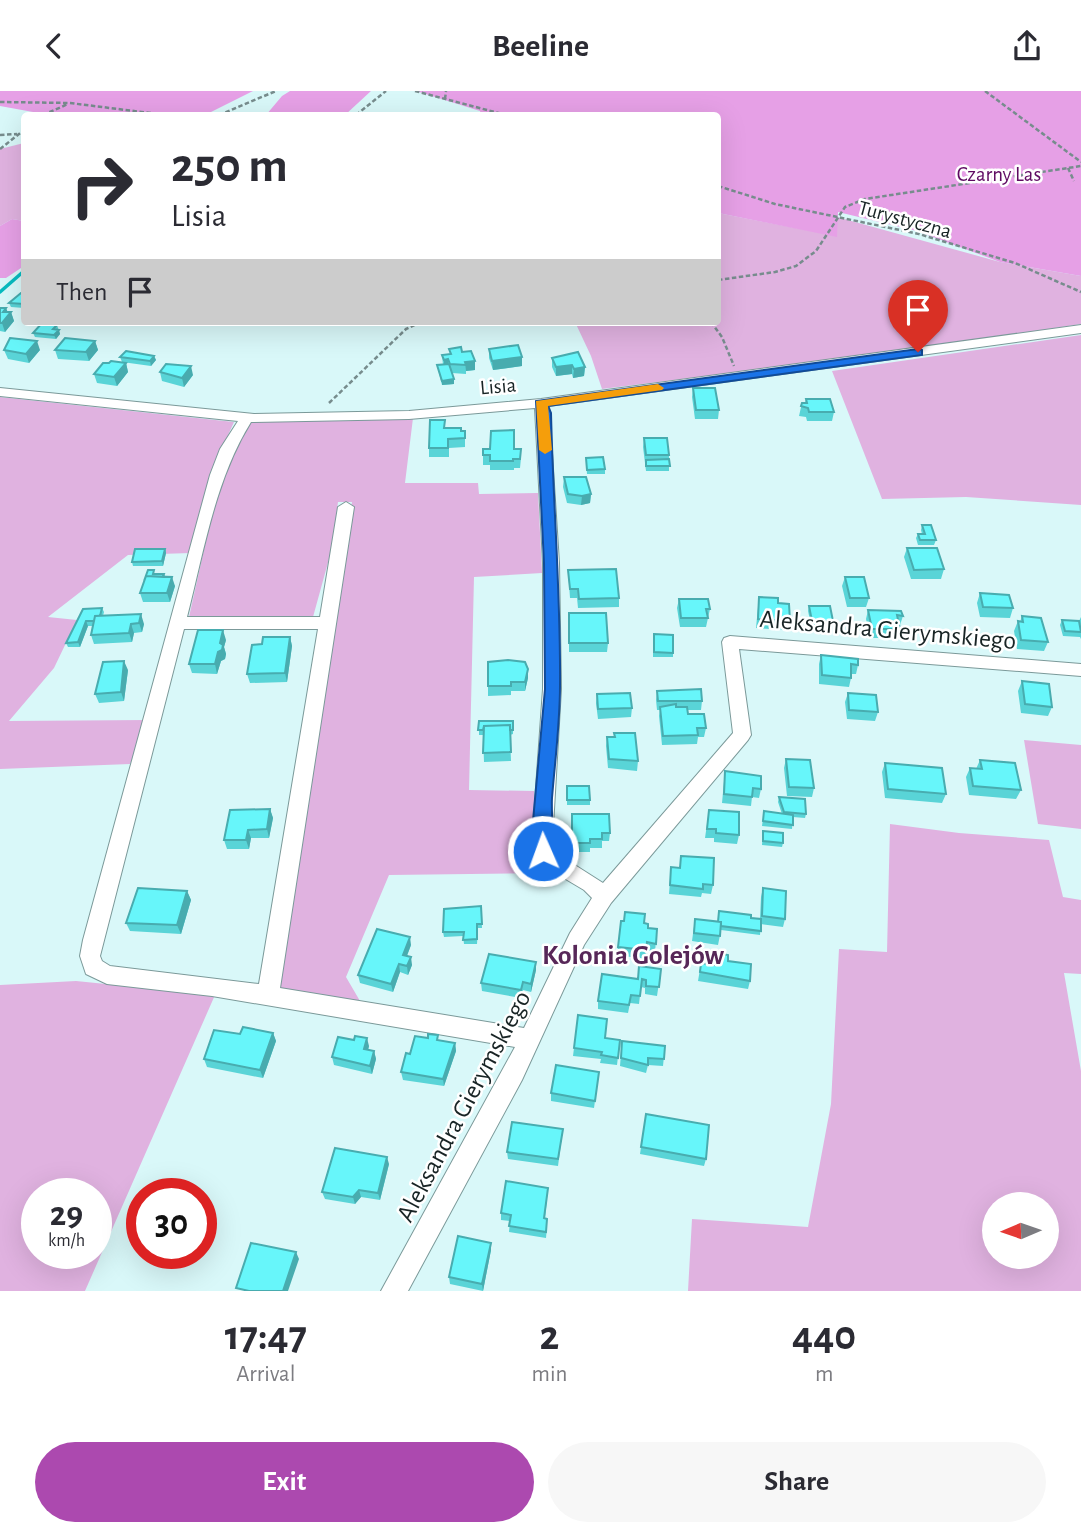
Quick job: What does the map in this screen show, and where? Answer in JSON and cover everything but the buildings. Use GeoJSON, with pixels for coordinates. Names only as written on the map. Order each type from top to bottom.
{"type":"FeatureCollection","features":[{"type":"Feature","properties":{"kind":"street","name":"Lisia"},"geometry":{"type":"LineString","coordinates":[[0,392],[247,417],[409,415],[541,403],[1081,329]]}},
{"type":"Feature","properties":{"kind":"street"},"geometry":{"type":"LineString","coordinates":[[541,403],[544,413],[551,563],[552,689],[542,844],[549,859],[591,884],[604,897]]}},
{"type":"Feature","properties":{"kind":"street"},"geometry":{"type":"LineString","coordinates":[[247,417],[220,465],[93,940],[91,962],[98,972],[107,975],[184,982],[531,1039]]}},
{"type":"Feature","properties":{"kind":"street"},"geometry":{"type":"LineString","coordinates":[[268,995],[346,507]]}},
{"type":"Feature","properties":{"kind":"street"},"geometry":{"type":"LineString","coordinates":[[179,623],[328,623]]}},
{"type":"Feature","properties":{"kind":"street","name":"Aleksandra Gierymskiego"},"geometry":{"type":"LineString","coordinates":[[394,1291],[531,1039],[577,939],[604,897],[743,735],[730,642],[1081,670]]}},
{"type":"Feature","properties":{"kind":"path"},"geometry":{"type":"LineString","coordinates":[[226,112],[276,91]]}},
{"type":"Feature","properties":{"kind":"path"},"geometry":{"type":"LineString","coordinates":[[360,112],[386,91]]}},
{"type":"Feature","properties":{"kind":"path"},"geometry":{"type":"LineString","coordinates":[[415,91],[495,112]]}},
{"type":"Feature","properties":{"kind":"path"},"geometry":{"type":"LineString","coordinates":[[445,99],[446,91]]}},
{"type":"Feature","properties":{"kind":"path"},"geometry":{"type":"LineString","coordinates":[[985,91],[1081,164]]}},
{"type":"Feature","properties":{"kind":"path"},"geometry":{"type":"LineString","coordinates":[[0,102],[70,103],[142,112]]}},
{"type":"Feature","properties":{"kind":"path"},"geometry":{"type":"LineString","coordinates":[[50,112],[70,103]]}},
{"type":"Feature","properties":{"kind":"path"},"geometry":{"type":"LineString","coordinates":[[0,135],[19,134]]}},
{"type":"Feature","properties":{"kind":"path"},"geometry":{"type":"LineString","coordinates":[[0,149],[19,134]]}},
{"type":"Feature","properties":{"kind":"path"},"geometry":{"type":"LineString","coordinates":[[721,280],[775,272],[796,266],[816,251],[845,207],[865,199],[1081,164]]}},
{"type":"Feature","properties":{"kind":"path"},"geometry":{"type":"LineString","coordinates":[[1068,167],[1074,181]]}},
{"type":"Feature","properties":{"kind":"path","name":"Turystyczna"},"geometry":{"type":"LineString","coordinates":[[721,187],[760,200],[919,234],[1015,263],[1081,292]]}},
{"type":"Feature","properties":{"kind":"path"},"geometry":{"type":"LineString","coordinates":[[313,418],[406,329],[412,326]]}},
{"type":"Feature","properties":{"kind":"path"},"geometry":{"type":"LineString","coordinates":[[714,326],[722,337],[739,377]]}},
{"type":"Feature","properties":{"kind":"shaded area"},"geometry":{"type":"Polygon","coordinates":[[[21,144],[21,220],[12,219],[0,226],[0,149],[21,144]]]}},
{"type":"Feature","properties":{"kind":"shaded area"},"geometry":{"type":"Polygon","coordinates":[[[721,214],[837,236],[837,217],[1000,262],[1081,276],[1081,324],[913,350],[602,389],[577,326],[721,326],[721,214]]]}},
{"type":"Feature","properties":{"kind":"shaded area"},"geometry":{"type":"Polygon","coordinates":[[[1081,335],[1081,505],[966,497],[882,499],[832,371],[1081,335]]]}},
{"type":"Feature","properties":{"kind":"shaded area"},"geometry":{"type":"Polygon","coordinates":[[[0,397],[234,422],[209,477],[191,553],[128,555],[48,617],[77,620],[54,668],[9,721],[148,720],[130,764],[0,769],[0,397]]]}},
{"type":"Feature","properties":{"kind":"shaded area"},"geometry":{"type":"Polygon","coordinates":[[[413,418],[405,483],[478,483],[479,494],[538,493],[542,573],[474,577],[469,790],[534,791],[534,852],[552,873],[389,875],[346,977],[360,1001],[278,989],[317,717],[352,502],[338,502],[332,548],[313,617],[189,617],[215,500],[234,442],[251,422],[413,418]]]}},
{"type":"Feature","properties":{"kind":"shaded area"},"geometry":{"type":"Polygon","coordinates":[[[1024,740],[1081,745],[1081,829],[1038,824],[1024,740]]]}},
{"type":"Feature","properties":{"kind":"shaded area"},"geometry":{"type":"Polygon","coordinates":[[[890,824],[1049,840],[1063,897],[1081,900],[1081,974],[1064,973],[1081,1071],[1081,1291],[688,1291],[692,1219],[808,1227],[831,1104],[839,949],[887,952],[890,824]]]}},
{"type":"Feature","properties":{"kind":"shaded area"},"geometry":{"type":"Polygon","coordinates":[[[76,981],[215,995],[135,1178],[126,1178],[126,1198],[112,1230],[112,1178],[21,1178],[21,1269],[95,1269],[85,1291],[0,1291],[0,985],[76,981]]]}},
{"type":"Feature","properties":{"kind":"green space"},"geometry":{"type":"Polygon","coordinates":[[[0,91],[253,91],[211,112],[33,112],[0,106],[0,91]]]}},
{"type":"Feature","properties":{"kind":"green space"},"geometry":{"type":"Polygon","coordinates":[[[290,91],[371,91],[348,112],[269,112],[290,91]]]}},
{"type":"Feature","properties":{"kind":"green space","name":"Czarny Las"},"geometry":{"type":"Polygon","coordinates":[[[416,91],[1081,91],[1081,276],[1000,262],[917,231],[838,212],[837,237],[721,214],[721,112],[480,111],[416,91]]]}},
{"type":"Feature","properties":{"kind":"green space"},"geometry":{"type":"Polygon","coordinates":[[[12,219],[21,220],[21,268],[6,278],[0,278],[0,226],[12,219]]]}},
{"type":"Feature","properties":{"kind":"waterway"},"geometry":{"type":"LineString","coordinates":[[0,292],[21,274]]}},
{"type":"Feature","properties":{"kind":"slow traffic"},"geometry":{"type":"LineString","coordinates":[[545,450],[544,413],[541,403],[658,388]]}},
{"type":"Feature","properties":{"kind":"district","name":"Kolonia Golejów"},"geometry":{"type":"Point","coordinates":[633,954]}},
{"type":"Feature","properties":{"kind":"route"},"geometry":{"type":"LineString","coordinates":[[543,851],[541,837],[552,689],[551,563],[544,413],[541,403],[918,352]]}}]}
